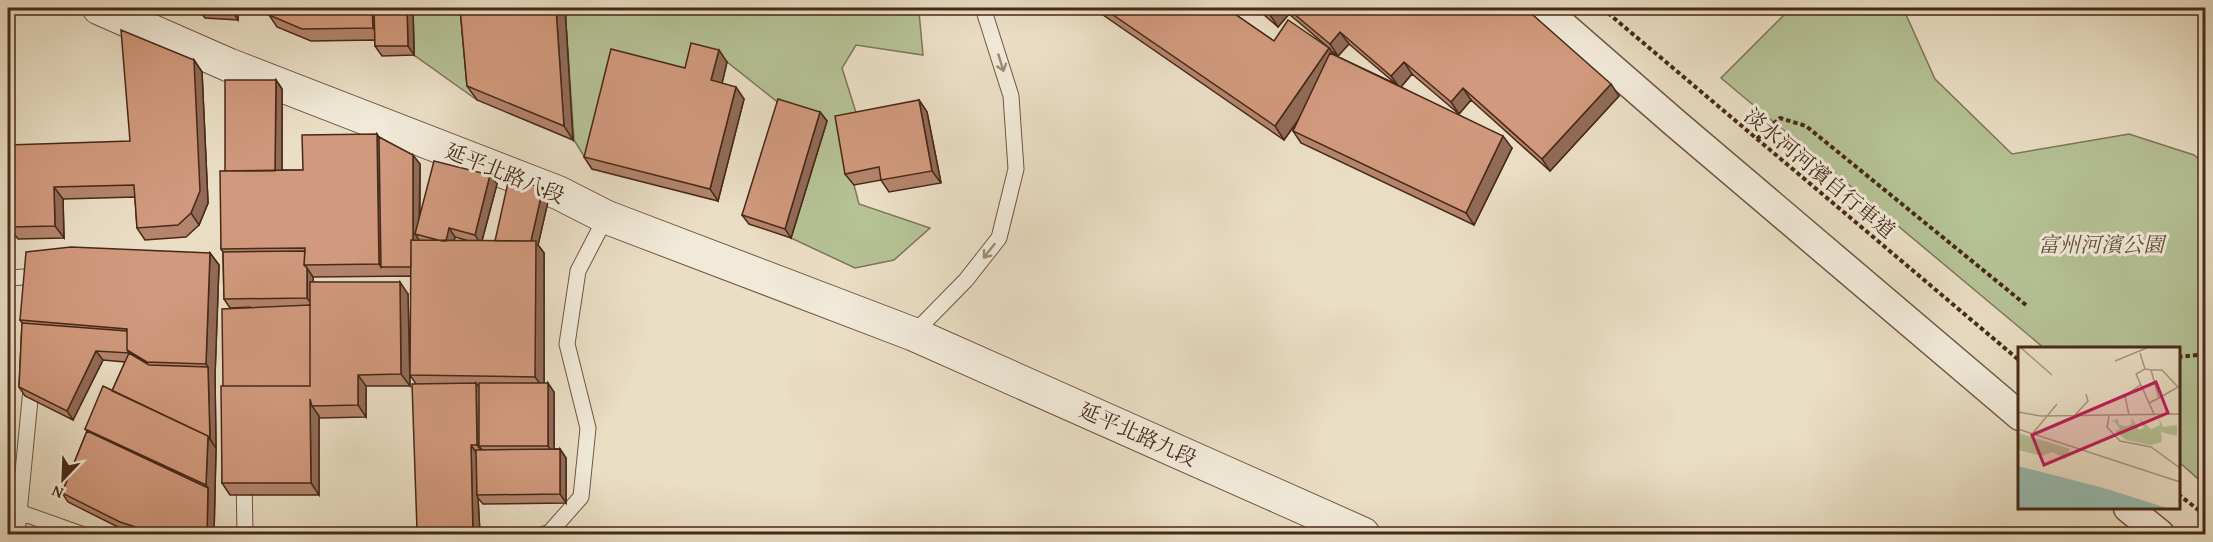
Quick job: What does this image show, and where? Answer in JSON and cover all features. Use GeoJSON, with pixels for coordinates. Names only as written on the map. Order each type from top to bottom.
{"type":"FeatureCollection","features":[{"type":"Feature","properties":{"kind":"street","name":"延平北路八段"},"geometry":{"type":"LineString","coordinates":[[99,8],[229,71],[559,193],[606,217],[913,334]]}},
{"type":"Feature","properties":{"kind":"street"},"geometry":{"type":"LineString","coordinates":[[1543,8],[2018,415]]}},
{"type":"Feature","properties":{"kind":"street","name":"延平北路九段"},"geometry":{"type":"LineString","coordinates":[[913,334],[1363,534]]}},
{"type":"Feature","properties":{"kind":"street"},"geometry":{"type":"LineString","coordinates":[[2130,509],[2160,534]]}},
{"type":"Feature","properties":{"kind":"lane"},"geometry":{"type":"LineString","coordinates":[[913,334],[966,280],[999,238],[1016,169],[1011,96],[983,8]]}},
{"type":"Feature","properties":{"kind":"lane"},"geometry":{"type":"LineString","coordinates":[[544,534],[550,532],[580,497],[588,428],[567,344],[578,271],[606,217]]}},
{"type":"Feature","properties":{"kind":"lane"},"geometry":{"type":"LineString","coordinates":[[8,278],[45,280]]}},
{"type":"Feature","properties":{"kind":"lane"},"geometry":{"type":"LineString","coordinates":[[17,534],[34,358]]}},
{"type":"Feature","properties":{"kind":"lane"},"geometry":{"type":"LineString","coordinates":[[243,464],[245,534]]}},
{"type":"Feature","properties":{"kind":"lane"},"geometry":{"type":"LineString","coordinates":[[19,512],[81,534]]}},
{"type":"Feature","properties":{"kind":"path","name":"淡水河河濱自行車道"},"geometry":{"type":"LineString","coordinates":[[1602,8],[2018,360]]}},
{"type":"Feature","properties":{"kind":"path"},"geometry":{"type":"LineString","coordinates":[[1757,139],[1780,118],[1806,126],[2026,305]]}},
{"type":"Feature","properties":{"kind":"path"},"geometry":{"type":"LineString","coordinates":[[2180,357],[2205,354]]}},
{"type":"Feature","properties":{"kind":"path"},"geometry":{"type":"LineString","coordinates":[[2180,496],[2205,516]]}},
{"type":"Feature","properties":{"kind":"green space"},"geometry":{"type":"Polygon","coordinates":[[[413,8],[468,8],[477,100],[414,55],[413,8]]]}},
{"type":"Feature","properties":{"kind":"green space"},"geometry":{"type":"Polygon","coordinates":[[[565,8],[914,8],[919,12],[923,55],[856,45],[842,68],[860,125],[854,185],[859,204],[930,228],[894,260],[855,268],[791,238],[785,108],[727,62],[700,55],[693,80],[620,61],[592,169],[574,140],[565,8]]]}},
{"type":"Feature","properties":{"kind":"green space","name":"富州河濱公園"},"geometry":{"type":"Polygon","coordinates":[[[1791,8],[1903,8],[1935,79],[2012,154],[2129,134],[2194,155],[2205,164],[2205,485],[2180,463],[2180,347],[2043,347],[1721,78],[1791,8]]]}},
{"type":"Feature","properties":{"kind":"building"},"geometry":{"type":"Polygon","coordinates":[[[268,8],[372,8],[373,28],[302,29],[269,15],[268,8]]]}},
{"type":"Feature","properties":{"kind":"building"},"geometry":{"type":"Polygon","coordinates":[[[374,8],[407,8],[408,46],[375,46],[374,8]]]}},
{"type":"Feature","properties":{"kind":"building"},"geometry":{"type":"Polygon","coordinates":[[[460,8],[556,8],[564,126],[467,86],[460,8]]]}},
{"type":"Feature","properties":{"kind":"building"},"geometry":{"type":"Polygon","coordinates":[[[1103,8],[1226,8],[1274,41],[1288,20],[1329,48],[1275,126],[1103,8]]]}},
{"type":"Feature","properties":{"kind":"building"},"geometry":{"type":"Polygon","coordinates":[[[1261,8],[1276,8],[1270,15],[1261,8]]]}},
{"type":"Feature","properties":{"kind":"building"},"geometry":{"type":"Polygon","coordinates":[[[1287,8],[1525,8],[1611,84],[1542,159],[1463,88],[1451,102],[1404,62],[1391,76],[1340,32],[1330,44],[1287,8]]]}},
{"type":"Feature","properties":{"kind":"building"},"geometry":{"type":"Polygon","coordinates":[[[121,30],[194,60],[200,191],[191,213],[178,225],[137,228],[134,185],[54,187],[55,226],[9,227],[8,145],[130,141],[121,30]]]}},
{"type":"Feature","properties":{"kind":"building"},"geometry":{"type":"Polygon","coordinates":[[[691,43],[719,50],[711,80],[736,87],[710,189],[584,157],[611,49],[685,68],[691,43]]]}},
{"type":"Feature","properties":{"kind":"building"},"geometry":{"type":"Polygon","coordinates":[[[1330,53],[1503,136],[1466,213],[1293,131],[1330,53]]]}},
{"type":"Feature","properties":{"kind":"building"},"geometry":{"type":"Polygon","coordinates":[[[225,80],[276,80],[275,171],[225,171],[225,80]]]}},
{"type":"Feature","properties":{"kind":"building"},"geometry":{"type":"Polygon","coordinates":[[[778,99],[820,112],[785,229],[742,215],[778,99]]]}},
{"type":"Feature","properties":{"kind":"building"},"geometry":{"type":"Polygon","coordinates":[[[919,100],[932,171],[881,180],[879,167],[845,174],[835,116],[919,100]]]}},
{"type":"Feature","properties":{"kind":"building"},"geometry":{"type":"Polygon","coordinates":[[[377,134],[379,264],[304,265],[305,248],[221,249],[220,171],[303,170],[302,135],[377,134]]]}},
{"type":"Feature","properties":{"kind":"building"},"geometry":{"type":"Polygon","coordinates":[[[379,137],[413,155],[411,267],[381,267],[379,137]]]}},
{"type":"Feature","properties":{"kind":"building"},"geometry":{"type":"Polygon","coordinates":[[[434,161],[490,175],[475,235],[449,228],[446,241],[415,234],[434,161]]]}},
{"type":"Feature","properties":{"kind":"building"},"geometry":{"type":"Polygon","coordinates":[[[509,178],[543,188],[531,241],[495,241],[509,178]]]}},
{"type":"Feature","properties":{"kind":"building"},"geometry":{"type":"Polygon","coordinates":[[[411,240],[536,241],[535,377],[410,375],[411,240]]]}},
{"type":"Feature","properties":{"kind":"building"},"geometry":{"type":"Polygon","coordinates":[[[71,247],[210,253],[206,364],[147,362],[127,350],[127,329],[20,320],[26,252],[71,247]]]}},
{"type":"Feature","properties":{"kind":"building"},"geometry":{"type":"Polygon","coordinates":[[[305,251],[307,298],[224,299],[223,252],[305,251]]]}},
{"type":"Feature","properties":{"kind":"building"},"geometry":{"type":"Polygon","coordinates":[[[310,282],[400,282],[401,374],[358,375],[358,405],[312,406],[310,399],[311,483],[222,483],[221,386],[310,386],[310,282]]]}},
{"type":"Feature","properties":{"kind":"building"},"geometry":{"type":"Polygon","coordinates":[[[310,305],[310,386],[223,386],[222,309],[310,305]]]}},
{"type":"Feature","properties":{"kind":"building"},"geometry":{"type":"Polygon","coordinates":[[[22,323],[127,331],[129,353],[96,351],[67,411],[19,387],[22,323]]]}},
{"type":"Feature","properties":{"kind":"building"},"geometry":{"type":"Polygon","coordinates":[[[129,353],[149,365],[208,367],[210,439],[208,436],[112,391],[129,353]]]}},
{"type":"Feature","properties":{"kind":"building"},"geometry":{"type":"Polygon","coordinates":[[[476,383],[477,445],[471,445],[473,534],[446,534],[446,528],[417,530],[412,384],[476,383]]]}},
{"type":"Feature","properties":{"kind":"building"},"geometry":{"type":"Polygon","coordinates":[[[479,383],[548,383],[548,446],[479,446],[479,383]]]}},
{"type":"Feature","properties":{"kind":"building"},"geometry":{"type":"Polygon","coordinates":[[[103,386],[208,436],[206,485],[85,429],[103,386]]]}},
{"type":"Feature","properties":{"kind":"building"},"geometry":{"type":"Polygon","coordinates":[[[87,431],[208,488],[207,534],[157,534],[120,522],[62,493],[87,431]]]}},
{"type":"Feature","properties":{"kind":"building"},"geometry":{"type":"Polygon","coordinates":[[[560,449],[560,494],[477,495],[476,450],[560,449]]]}}]}
